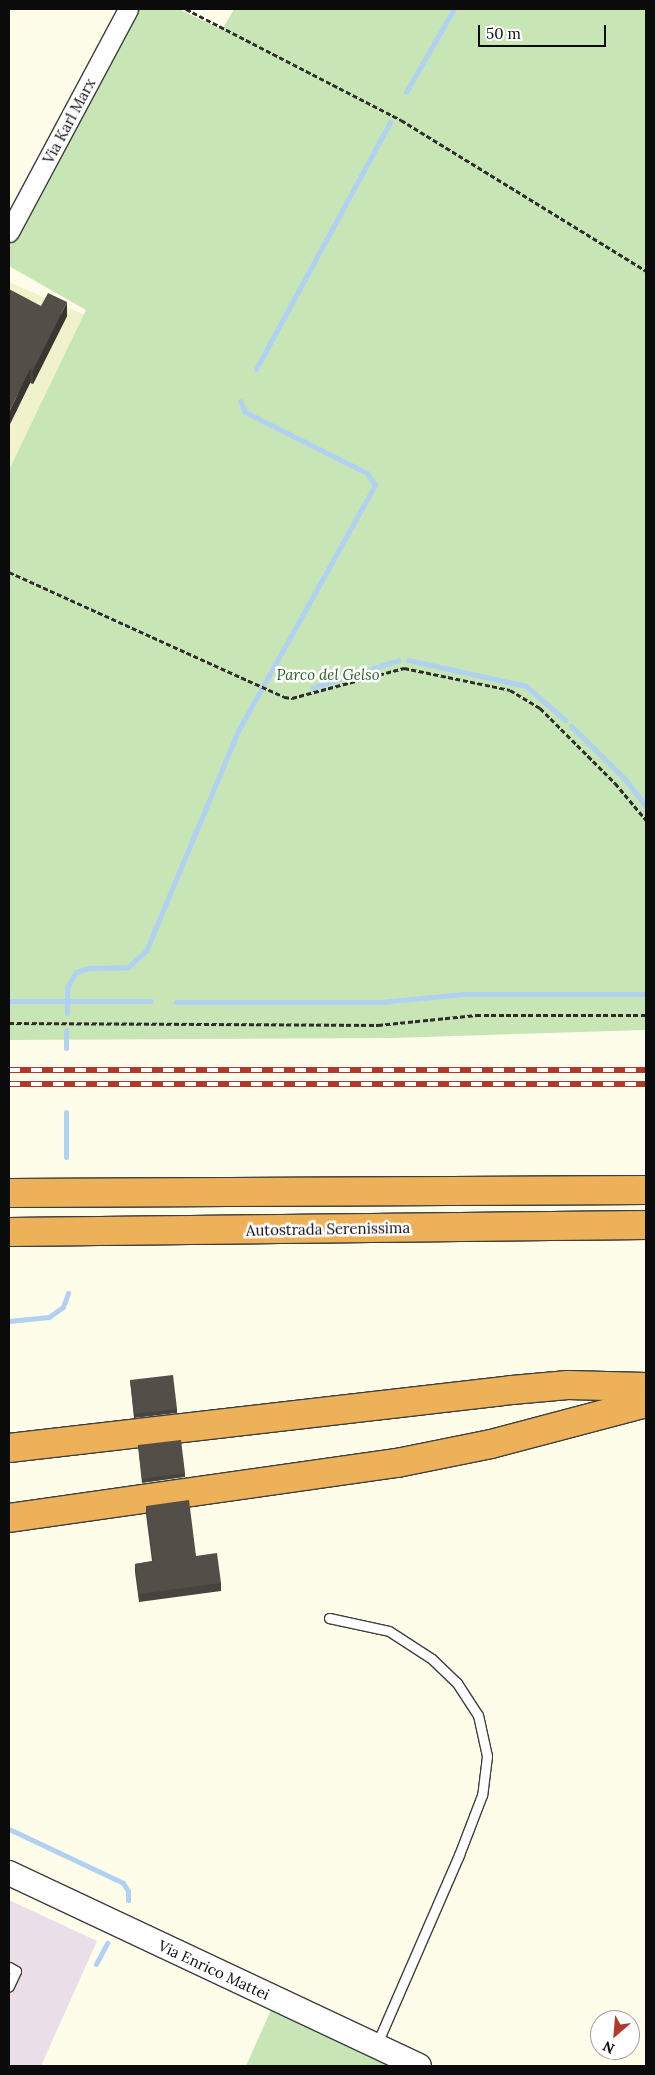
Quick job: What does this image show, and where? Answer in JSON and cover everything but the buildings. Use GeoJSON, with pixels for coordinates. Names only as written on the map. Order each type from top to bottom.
{"type":"FeatureCollection","features":[{"type":"Feature","properties":{"kind":"highway"},"geometry":{"type":"LineString","coordinates":[[9,1185],[149,1192]]}},
{"type":"Feature","properties":{"kind":"highway"},"geometry":{"type":"LineString","coordinates":[[9,1194],[646,1190]]}},
{"type":"Feature","properties":{"kind":"highway","name":"Autostrada Serenissima"},"geometry":{"type":"LineString","coordinates":[[9,1232],[646,1225]]}},
{"type":"Feature","properties":{"kind":"highway"},"geometry":{"type":"LineString","coordinates":[[9,1448],[512,1390],[568,1385],[646,1387]]}},
{"type":"Feature","properties":{"kind":"highway"},"geometry":{"type":"LineString","coordinates":[[9,1518],[397,1463],[491,1444],[646,1403]]}},
{"type":"Feature","properties":{"kind":"street","name":"Via Karl Marx"},"geometry":{"type":"LineString","coordinates":[[9,232],[128,9]]}},
{"type":"Feature","properties":{"kind":"street","name":"Via Enrico Mattei"},"geometry":{"type":"LineString","coordinates":[[9,1873],[419,2066]]}},
{"type":"Feature","properties":{"kind":"lane"},"geometry":{"type":"LineString","coordinates":[[329,1618],[389,1632],[432,1659],[457,1683],[478,1715],[487,1756],[482,1795],[459,1855],[376,2046]]}},
{"type":"Feature","properties":{"kind":"lane"},"geometry":{"type":"LineString","coordinates":[[9,1967],[16,1970],[9,1986]]}},
{"type":"Feature","properties":{"kind":"path"},"geometry":{"type":"LineString","coordinates":[[186,9],[401,120],[646,271]]}},
{"type":"Feature","properties":{"kind":"path"},"geometry":{"type":"LineString","coordinates":[[9,572],[270,692],[292,698],[404,668],[510,690],[540,708],[615,783],[646,820]]}},
{"type":"Feature","properties":{"kind":"path"},"geometry":{"type":"LineString","coordinates":[[9,1023],[378,1025],[476,1016],[646,1015]]}},
{"type":"Feature","properties":{"kind":"shaded area"},"geometry":{"type":"Polygon","coordinates":[[[9,1900],[97,1941],[41,2066],[9,2066],[9,1900]]]}},
{"type":"Feature","properties":{"kind":"green space","name":"Parco del Gelso"},"geometry":{"type":"Polygon","coordinates":[[[131,9],[179,9],[222,30],[234,9],[646,9],[646,1030],[393,1038],[9,1040],[9,470],[86,310],[9,266],[9,241],[131,9]]]}},
{"type":"Feature","properties":{"kind":"green space"},"geometry":{"type":"Polygon","coordinates":[[[9,282],[92,318],[9,490],[9,282]]]}},
{"type":"Feature","properties":{"kind":"green space"},"geometry":{"type":"Polygon","coordinates":[[[271,2010],[394,2066],[246,2066],[271,2010]]]}},
{"type":"Feature","properties":{"kind":"waterway"},"geometry":{"type":"LineString","coordinates":[[406,92],[454,9]]}},
{"type":"Feature","properties":{"kind":"waterway"},"geometry":{"type":"LineString","coordinates":[[256,369],[390,122]]}},
{"type":"Feature","properties":{"kind":"waterway"},"geometry":{"type":"LineString","coordinates":[[67,1013],[67,988],[76,972],[89,968],[128,967],[146,951],[238,731],[375,485],[367,473],[245,412],[240,401]]}},
{"type":"Feature","properties":{"kind":"waterway"},"geometry":{"type":"LineString","coordinates":[[312,688],[399,660]]}},
{"type":"Feature","properties":{"kind":"waterway"},"geometry":{"type":"LineString","coordinates":[[408,660],[526,686],[565,720]]}},
{"type":"Feature","properties":{"kind":"waterway"},"geometry":{"type":"LineString","coordinates":[[571,726],[624,778],[646,806]]}},
{"type":"Feature","properties":{"kind":"waterway"},"geometry":{"type":"LineString","coordinates":[[176,1002],[381,1002],[464,994],[646,994]]}},
{"type":"Feature","properties":{"kind":"waterway"},"geometry":{"type":"LineString","coordinates":[[9,1001],[151,1001]]}},
{"type":"Feature","properties":{"kind":"waterway"},"geometry":{"type":"LineString","coordinates":[[66,1030],[66,1048]]}},
{"type":"Feature","properties":{"kind":"waterway"},"geometry":{"type":"LineString","coordinates":[[66,1112],[66,1157]]}},
{"type":"Feature","properties":{"kind":"waterway"},"geometry":{"type":"LineString","coordinates":[[9,1321],[49,1317],[63,1307],[68,1293]]}},
{"type":"Feature","properties":{"kind":"waterway"},"geometry":{"type":"LineString","coordinates":[[9,1829],[123,1883],[128,1891],[128,1900]]}},
{"type":"Feature","properties":{"kind":"waterway"},"geometry":{"type":"LineString","coordinates":[[96,1964],[107,1943]]}},
{"type":"Feature","properties":{"kind":"railway"},"geometry":{"type":"LineString","coordinates":[[9,1070],[646,1070]]}},
{"type":"Feature","properties":{"kind":"railway"},"geometry":{"type":"LineString","coordinates":[[9,1084],[646,1084]]}}]}
